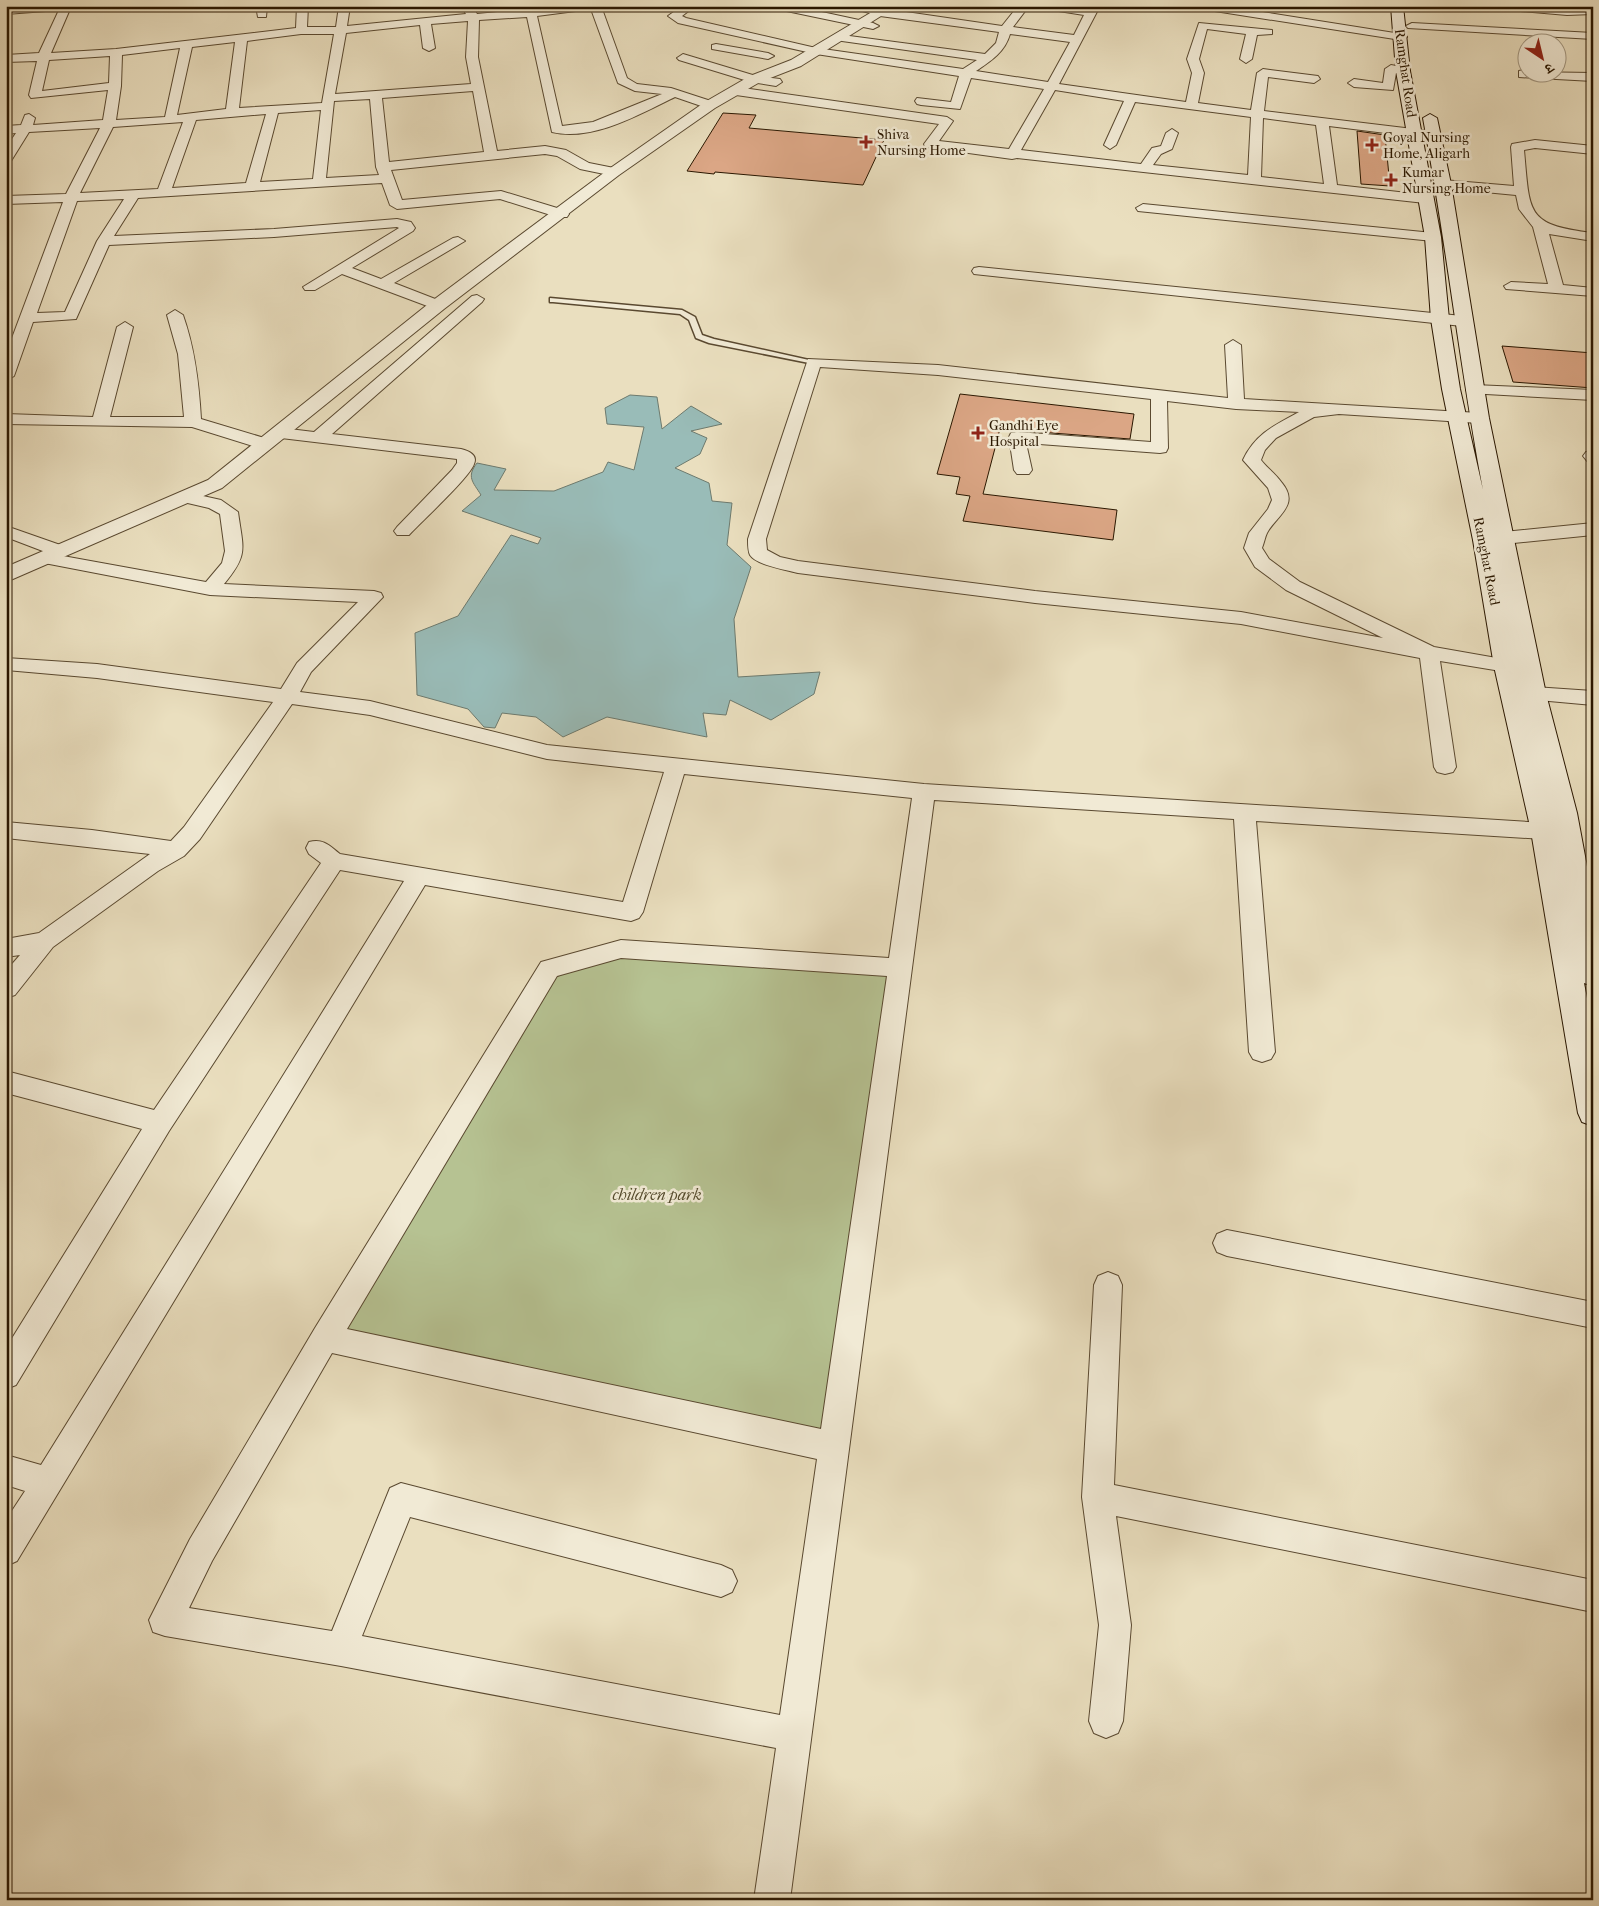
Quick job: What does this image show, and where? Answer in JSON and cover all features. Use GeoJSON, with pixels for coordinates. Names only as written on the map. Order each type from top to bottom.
{"type":"FeatureCollection","features":[{"type":"Feature","properties":{"kind":"main road","name":"Ramghat Road"},"geometry":{"type":"LineString","coordinates":[[1397,6],[1407,23],[1424,134],[1425,198],[1433,237],[1440,319],[1457,417],[1494,539],[1530,670],[1534,694],[1564,813],[1593,1113]]}},
{"type":"Feature","properties":{"kind":"main road"},"geometry":{"type":"LineString","coordinates":[[6,575],[215,484],[438,305],[562,214],[614,172],[710,105],[755,79],[796,64],[885,9]]}},
{"type":"Feature","properties":{"kind":"main road","name":"Ramghat Road"},"geometry":{"type":"LineString","coordinates":[[1407,23],[1403,71],[1443,184],[1462,321],[1479,418],[1494,539],[1506,666],[1514,693],[1544,831],[1575,939],[1593,975]]}},
{"type":"Feature","properties":{"kind":"main road"},"geometry":{"type":"LineString","coordinates":[[1494,539],[1593,530]]}},
{"type":"Feature","properties":{"kind":"street"},"geometry":{"type":"LineString","coordinates":[[8,9],[71,6]]}},
{"type":"Feature","properties":{"kind":"street"},"geometry":{"type":"LineString","coordinates":[[301,31],[303,6]]}},
{"type":"Feature","properties":{"kind":"street"},"geometry":{"type":"LineString","coordinates":[[319,182],[328,102],[339,30],[345,6]]}},
{"type":"Feature","properties":{"kind":"street"},"geometry":{"type":"LineString","coordinates":[[466,6],[474,18],[472,57],[491,154]]}},
{"type":"Feature","properties":{"kind":"street"},"geometry":{"type":"LineString","coordinates":[[6,59],[116,52],[301,31],[339,30],[394,19],[474,18],[531,13],[542,9],[594,6],[622,80],[634,88],[674,93],[710,105]]}},
{"type":"Feature","properties":{"kind":"street"},"geometry":{"type":"LineString","coordinates":[[777,6],[889,28]]}},
{"type":"Feature","properties":{"kind":"street"},"geometry":{"type":"LineString","coordinates":[[850,6],[885,9],[1005,30],[1077,40]]}},
{"type":"Feature","properties":{"kind":"street"},"geometry":{"type":"LineString","coordinates":[[908,99],[956,106],[966,73],[988,58],[1001,44],[1005,30],[1024,6]]}},
{"type":"Feature","properties":{"kind":"street"},"geometry":{"type":"LineString","coordinates":[[1012,155],[1039,100],[1052,86],[1093,9],[1046,6]]}},
{"type":"Feature","properties":{"kind":"street"},"geometry":{"type":"LineString","coordinates":[[1497,6],[1568,12],[1593,11]]}},
{"type":"Feature","properties":{"kind":"street"},"geometry":{"type":"LineString","coordinates":[[6,158],[26,128],[44,56],[66,7]]}},
{"type":"Feature","properties":{"kind":"street"},"geometry":{"type":"LineString","coordinates":[[1191,106],[1198,73],[1193,59],[1203,25],[1205,7],[1407,23],[1516,37]]}},
{"type":"Feature","properties":{"kind":"street"},"geometry":{"type":"LineString","coordinates":[[692,8],[674,16],[682,21],[815,51],[1131,98],[1424,134]]}},
{"type":"Feature","properties":{"kind":"street"},"geometry":{"type":"LineString","coordinates":[[531,13],[537,32],[556,129],[563,132],[574,131],[616,118],[674,93]]}},
{"type":"Feature","properties":{"kind":"street"},"geometry":{"type":"LineString","coordinates":[[425,20],[429,48]]}},
{"type":"Feature","properties":{"kind":"street"},"geometry":{"type":"LineString","coordinates":[[1203,25],[1282,33]]}},
{"type":"Feature","properties":{"kind":"street"},"geometry":{"type":"LineString","coordinates":[[1246,59],[1252,30]]}},
{"type":"Feature","properties":{"kind":"street"},"geometry":{"type":"LineString","coordinates":[[1566,37],[1593,36]]}},
{"type":"Feature","properties":{"kind":"street"},"geometry":{"type":"LineString","coordinates":[[232,112],[241,39]]}},
{"type":"Feature","properties":{"kind":"street"},"geometry":{"type":"LineString","coordinates":[[836,39],[988,58]]}},
{"type":"Feature","properties":{"kind":"street"},"geometry":{"type":"LineString","coordinates":[[983,41],[1001,44]]}},
{"type":"Feature","properties":{"kind":"street"},"geometry":{"type":"LineString","coordinates":[[170,120],[187,43]]}},
{"type":"Feature","properties":{"kind":"street"},"geometry":{"type":"LineString","coordinates":[[716,47],[764,55],[796,64]]}},
{"type":"Feature","properties":{"kind":"street"},"geometry":{"type":"LineString","coordinates":[[6,376],[71,198],[109,122],[115,86],[116,52]]}},
{"type":"Feature","properties":{"kind":"street"},"geometry":{"type":"LineString","coordinates":[[683,58],[755,79],[793,84]]}},
{"type":"Feature","properties":{"kind":"street"},"geometry":{"type":"LineString","coordinates":[[1354,83],[1389,87],[1391,69],[1403,71]]}},
{"type":"Feature","properties":{"kind":"street"},"geometry":{"type":"LineString","coordinates":[[1254,179],[1257,114],[1263,73],[1314,79]]}},
{"type":"Feature","properties":{"kind":"street"},"geometry":{"type":"LineString","coordinates":[[1566,76],[1593,77]]}},
{"type":"Feature","properties":{"kind":"street"},"geometry":{"type":"LineString","coordinates":[[35,94],[115,86]]}},
{"type":"Feature","properties":{"kind":"street"},"geometry":{"type":"LineString","coordinates":[[6,130],[109,122],[170,120],[273,109],[376,94],[479,87]]}},
{"type":"Feature","properties":{"kind":"street"},"geometry":{"type":"LineString","coordinates":[[736,91],[947,121],[930,144],[1012,155],[1146,166],[1425,198]]}},
{"type":"Feature","properties":{"kind":"street"},"geometry":{"type":"LineString","coordinates":[[376,94],[385,173],[397,204],[501,195],[562,214]]}},
{"type":"Feature","properties":{"kind":"street"},"geometry":{"type":"LineString","coordinates":[[1110,145],[1131,98]]}},
{"type":"Feature","properties":{"kind":"street"},"geometry":{"type":"LineString","coordinates":[[1318,107],[1331,188]]}},
{"type":"Feature","properties":{"kind":"street"},"geometry":{"type":"LineString","coordinates":[[252,186],[273,109]]}},
{"type":"Feature","properties":{"kind":"street"},"geometry":{"type":"LineString","coordinates":[[163,194],[191,117]]}},
{"type":"Feature","properties":{"kind":"street"},"geometry":{"type":"LineString","coordinates":[[1146,166],[1157,151],[1166,149],[1172,133]]}},
{"type":"Feature","properties":{"kind":"street"},"geometry":{"type":"LineString","coordinates":[[1593,150],[1534,144],[1517,147],[1521,190],[1526,211],[1539,225],[1553,232],[1593,237]]}},
{"type":"Feature","properties":{"kind":"street"},"geometry":{"type":"LineString","coordinates":[[6,200],[133,196],[319,182],[385,173],[491,154],[554,151],[585,166],[614,172]]}},
{"type":"Feature","properties":{"kind":"street"},"geometry":{"type":"LineString","coordinates":[[1443,184],[1521,190]]}},
{"type":"Feature","properties":{"kind":"street"},"geometry":{"type":"LineString","coordinates":[[26,318],[71,316],[104,241],[133,196]]}},
{"type":"Feature","properties":{"kind":"street"},"geometry":{"type":"LineString","coordinates":[[1143,208],[1433,237]]}},
{"type":"Feature","properties":{"kind":"street"},"geometry":{"type":"LineString","coordinates":[[104,241],[274,233],[391,223],[406,225],[408,228],[310,287]]}},
{"type":"Feature","properties":{"kind":"street"},"geometry":{"type":"LineString","coordinates":[[1539,225],[1557,290]]}},
{"type":"Feature","properties":{"kind":"street"},"geometry":{"type":"LineString","coordinates":[[382,284],[458,241]]}},
{"type":"Feature","properties":{"kind":"street"},"geometry":{"type":"LineString","coordinates":[[342,269],[438,305]]}},
{"type":"Feature","properties":{"kind":"street"},"geometry":{"type":"LineString","coordinates":[[979,271],[1462,321]]}},
{"type":"Feature","properties":{"kind":"street"},"geometry":{"type":"LineString","coordinates":[[1511,286],[1593,292]]}},
{"type":"Feature","properties":{"kind":"street"},"geometry":{"type":"LineString","coordinates":[[318,437],[477,299]]}},
{"type":"Feature","properties":{"kind":"street"},"geometry":{"type":"LineString","coordinates":[[175,315],[184,337],[190,368],[193,422]]}},
{"type":"Feature","properties":{"kind":"street"},"geometry":{"type":"LineString","coordinates":[[100,422],[125,327]]}},
{"type":"Feature","properties":{"kind":"street"},"geometry":{"type":"LineString","coordinates":[[1233,345],[1236,404]]}},
{"type":"Feature","properties":{"kind":"street"},"geometry":{"type":"LineString","coordinates":[[1479,418],[1236,404],[938,370],[814,362],[758,539],[758,553],[798,567],[1035,597],[1241,618],[1530,670]]}},
{"type":"Feature","properties":{"kind":"street"},"geometry":{"type":"LineString","coordinates":[[1474,390],[1593,395]]}},
{"type":"Feature","properties":{"kind":"street"},"geometry":{"type":"LineString","coordinates":[[1023,470],[1017,437],[1160,448],[1159,394]]}},
{"type":"Feature","properties":{"kind":"street"},"geometry":{"type":"LineString","coordinates":[[1339,409],[1310,413],[1295,420],[1270,434],[1257,448],[1252,460],[1261,474],[1276,487],[1280,497],[1279,508],[1259,532],[1254,548],[1262,563],[1293,586],[1429,653]]}},
{"type":"Feature","properties":{"kind":"street"},"geometry":{"type":"LineString","coordinates":[[6,419],[193,422],[265,444]]}},
{"type":"Feature","properties":{"kind":"street"},"geometry":{"type":"LineString","coordinates":[[281,432],[461,454],[466,457],[466,464],[458,474],[403,531]]}},
{"type":"Feature","properties":{"kind":"street"},"geometry":{"type":"LineString","coordinates":[[185,497],[215,504],[229,512],[234,551],[231,564],[210,589]]}},
{"type":"Feature","properties":{"kind":"street"},"geometry":{"type":"LineString","coordinates":[[6,531],[53,555],[210,589],[374,597],[304,668],[287,696],[192,833],[176,850],[150,865],[45,941],[6,988]]}},
{"type":"Feature","properties":{"kind":"street"},"geometry":{"type":"LineString","coordinates":[[1429,653],[1444,767]]}},
{"type":"Feature","properties":{"kind":"street"},"geometry":{"type":"LineString","coordinates":[[6,664],[97,671],[370,708],[547,752],[924,792],[1544,831]]}},
{"type":"Feature","properties":{"kind":"street"},"geometry":{"type":"LineString","coordinates":[[1534,694],[1593,698]]}},
{"type":"Feature","properties":{"kind":"street"},"geometry":{"type":"LineString","coordinates":[[6,1375],[326,854],[419,876],[631,912],[676,766]]}},
{"type":"Feature","properties":{"kind":"street"},"geometry":{"type":"LineString","coordinates":[[772,1900],[924,792]]}},
{"type":"Feature","properties":{"kind":"street"},"geometry":{"type":"LineString","coordinates":[[1244,813],[1262,1052]]}},
{"type":"Feature","properties":{"kind":"street"},"geometry":{"type":"LineString","coordinates":[[6,830],[92,838],[176,850]]}},
{"type":"Feature","properties":{"kind":"street"},"geometry":{"type":"LineString","coordinates":[[6,1550],[419,876]]}},
{"type":"Feature","properties":{"kind":"street"},"geometry":{"type":"LineString","coordinates":[[6,948],[45,941]]}},
{"type":"Feature","properties":{"kind":"street"},"geometry":{"type":"LineString","coordinates":[[795,1735],[341,1649],[165,1620],[201,1550],[326,1338],[549,969],[621,949],[900,968]]}},
{"type":"Feature","properties":{"kind":"street"},"geometry":{"type":"LineString","coordinates":[[6,1082],[160,1123]]}},
{"type":"Feature","properties":{"kind":"street"},"geometry":{"type":"LineString","coordinates":[[1227,1242],[1593,1315]]}},
{"type":"Feature","properties":{"kind":"street"},"geometry":{"type":"LineString","coordinates":[[1106,1721],[1114,1625],[1098,1497],[1108,1285]]}},
{"type":"Feature","properties":{"kind":"street"},"geometry":{"type":"LineString","coordinates":[[326,1338],[834,1447]]}},
{"type":"Feature","properties":{"kind":"street"},"geometry":{"type":"LineString","coordinates":[[6,1470],[46,1482]]}},
{"type":"Feature","properties":{"kind":"street"},"geometry":{"type":"LineString","coordinates":[[1098,1497],[1593,1596]]}},
{"type":"Feature","properties":{"kind":"street"},"geometry":{"type":"LineString","coordinates":[[341,1649],[401,1499],[721,1581]]}},
{"type":"Feature","properties":{"kind":"lane"},"geometry":{"type":"LineString","coordinates":[[553,300],[682,312],[690,314],[695,320],[699,336],[712,342],[814,362]]}},
{"type":"Feature","properties":{"kind":"green space","name":"children park"},"geometry":{"type":"Polygon","coordinates":[[[621,949],[900,968],[834,1447],[325,1338],[540,984],[621,949]]]}},
{"type":"Feature","properties":{"kind":"water"},"geometry":{"type":"Polygon","coordinates":[[[630,395],[657,397],[662,429],[691,406],[722,424],[691,431],[707,438],[700,454],[675,468],[709,483],[712,501],[732,503],[727,545],[751,567],[734,619],[738,677],[820,672],[814,694],[771,720],[730,700],[726,715],[703,713],[707,737],[607,717],[563,737],[536,717],[502,713],[495,728],[484,727],[468,709],[417,695],[415,633],[458,616],[511,535],[538,544],[541,538],[462,511],[481,495],[471,476],[477,463],[506,469],[494,490],[554,491],[603,472],[608,462],[634,470],[644,427],[607,424],[605,408],[630,395]]]}},
{"type":"Feature","properties":{"kind":"building"},"geometry":{"type":"Polygon","coordinates":[[[723,113],[756,115],[749,128],[884,140],[863,185],[687,171],[723,113]]]}},
{"type":"Feature","properties":{"kind":"building"},"geometry":{"type":"Polygon","coordinates":[[[1357,131],[1385,135],[1390,186],[1361,184],[1357,131]]]}},
{"type":"Feature","properties":{"kind":"building"},"geometry":{"type":"Polygon","coordinates":[[[1502,346],[1593,353],[1593,388],[1513,382],[1502,346]]]}},
{"type":"Feature","properties":{"kind":"building"},"geometry":{"type":"Polygon","coordinates":[[[960,394],[1134,414],[1130,439],[1000,429],[983,494],[1117,510],[1113,540],[963,521],[970,496],[956,494],[960,477],[937,474],[960,394]]]}},
{"type":"Feature","properties":{"kind":"place","name":"Shiva Nursing Home"},"geometry":{"type":"Point","coordinates":[866,142]}},
{"type":"Feature","properties":{"kind":"place","name":"Goyal Nursing Home, Aligarh"},"geometry":{"type":"Point","coordinates":[1372,145]}},
{"type":"Feature","properties":{"kind":"place","name":"Kumar Nursing Home"},"geometry":{"type":"Point","coordinates":[1391,180]}},
{"type":"Feature","properties":{"kind":"place","name":"Gandhi Eye Hospital"},"geometry":{"type":"Point","coordinates":[978,433]}}]}
